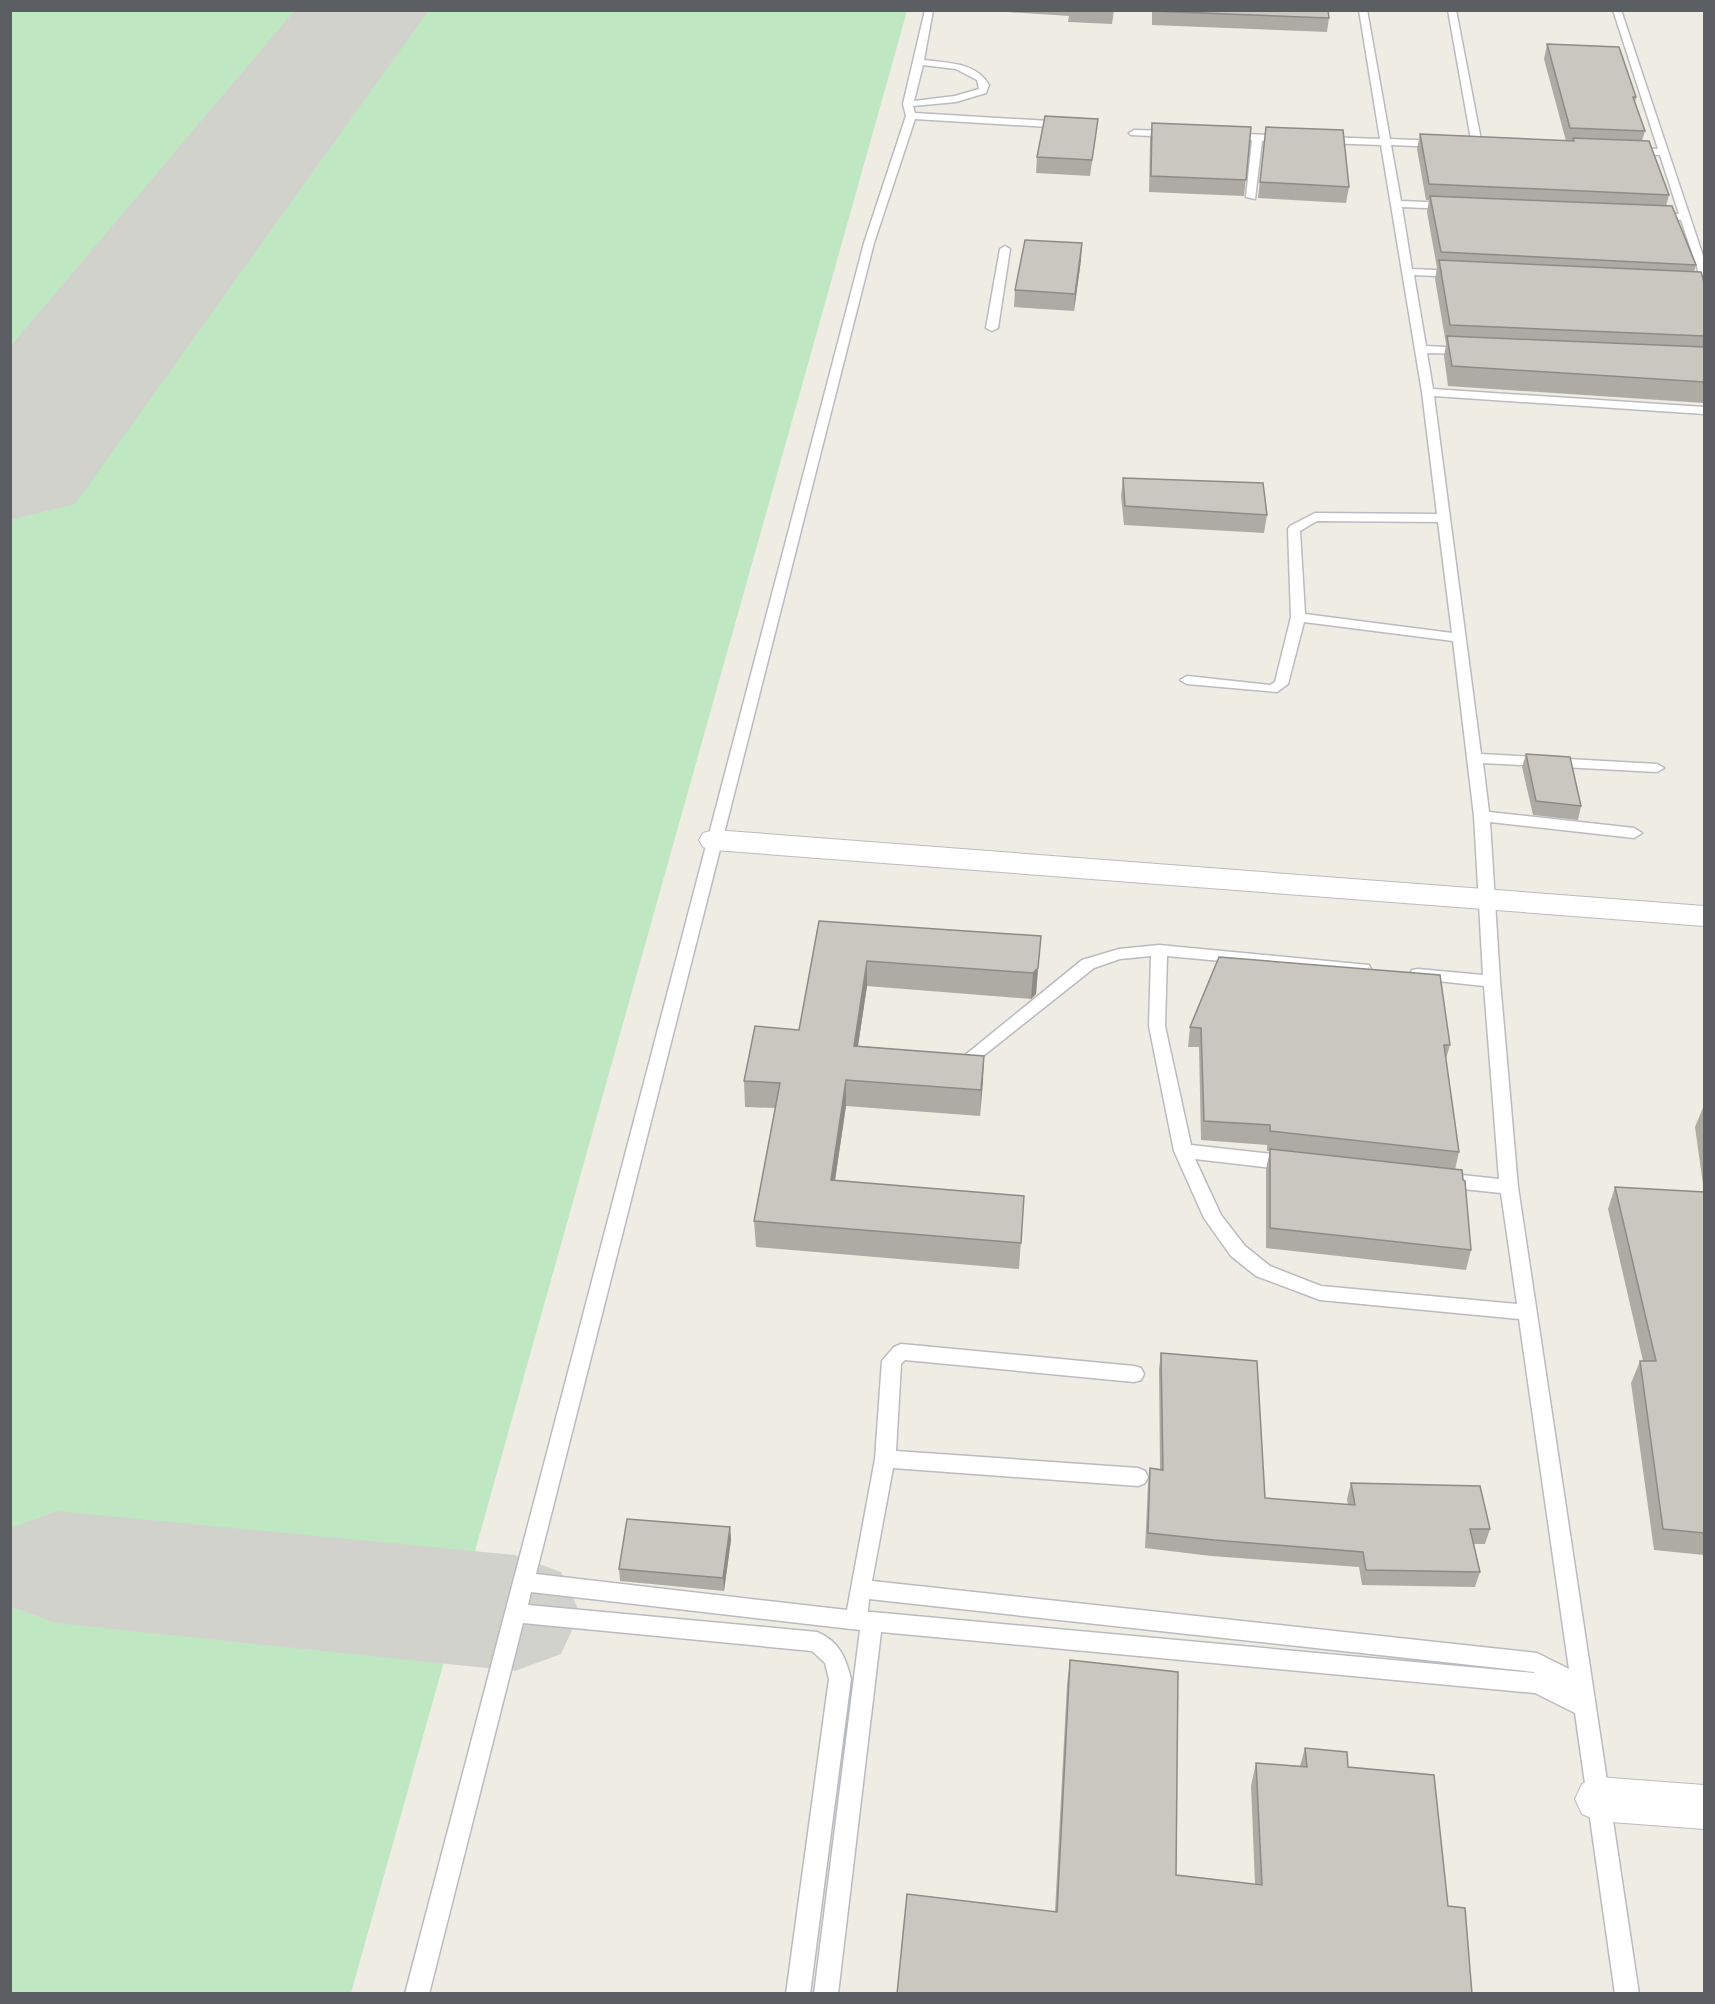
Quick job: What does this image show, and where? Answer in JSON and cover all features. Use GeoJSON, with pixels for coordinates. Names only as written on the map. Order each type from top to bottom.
{"type":"FeatureCollection","features":[{"type":"Feature","properties":{"kind":"street"},"geometry":{"type":"LineString","coordinates":[[714,840],[930,853],[1488,902],[1704,916]]}},
{"type":"Feature","properties":{"kind":"street"},"geometry":{"type":"LineString","coordinates":[[1598,1798],[1704,1807]]}},
{"type":"Feature","properties":{"kind":"lane"},"geometry":{"type":"LineString","coordinates":[[417,1994],[869,243],[909,110],[929,10]]}},
{"type":"Feature","properties":{"kind":"lane"},"geometry":{"type":"LineString","coordinates":[[1363,10],[1428,392],[1482,816],[1492,981],[1509,1187],[1525,1312],[1627,1994]]}},
{"type":"Feature","properties":{"kind":"lane"},"geometry":{"type":"LineString","coordinates":[[1452,10],[1477,145]]}},
{"type":"Feature","properties":{"kind":"lane"},"geometry":{"type":"LineString","coordinates":[[1617,10],[1704,273]]}},
{"type":"Feature","properties":{"kind":"lane"},"geometry":{"type":"LineString","coordinates":[[909,110],[982,91],[984,85],[979,76],[965,69],[920,62]]}},
{"type":"Feature","properties":{"kind":"lane"},"geometry":{"type":"LineString","coordinates":[[909,110],[1082,126]]}},
{"type":"Feature","properties":{"kind":"lane"},"geometry":{"type":"LineString","coordinates":[[1134,132],[1179,134]]}},
{"type":"Feature","properties":{"kind":"lane"},"geometry":{"type":"LineString","coordinates":[[1212,136],[1292,139]]}},
{"type":"Feature","properties":{"kind":"lane"},"geometry":{"type":"LineString","coordinates":[[1251,197],[1257,138]]}},
{"type":"Feature","properties":{"kind":"lane"},"geometry":{"type":"LineString","coordinates":[[1315,140],[1454,144]]}},
{"type":"Feature","properties":{"kind":"lane"},"geometry":{"type":"LineString","coordinates":[[1466,145],[1489,146]]}},
{"type":"Feature","properties":{"kind":"lane"},"geometry":{"type":"LineString","coordinates":[[1618,151],[1664,152]]}},
{"type":"Feature","properties":{"kind":"lane"},"geometry":{"type":"LineString","coordinates":[[1396,204],[1466,207]]}},
{"type":"Feature","properties":{"kind":"lane"},"geometry":{"type":"LineString","coordinates":[[1640,215],[1686,217]]}},
{"type":"Feature","properties":{"kind":"lane"},"geometry":{"type":"LineString","coordinates":[[992,328],[1005,249]]}},
{"type":"Feature","properties":{"kind":"lane"},"geometry":{"type":"LineString","coordinates":[[1407,272],[1467,275]]}},
{"type":"Feature","properties":{"kind":"lane"},"geometry":{"type":"LineString","coordinates":[[1420,349],[1479,352]]}},
{"type":"Feature","properties":{"kind":"lane"},"geometry":{"type":"LineString","coordinates":[[1428,392],[1704,410]]}},
{"type":"Feature","properties":{"kind":"lane"},"geometry":{"type":"LineString","coordinates":[[1187,680],[1272,689],[1281,684],[1298,617],[1294,529],[1315,517],[1443,518]]}},
{"type":"Feature","properties":{"kind":"lane"},"geometry":{"type":"LineString","coordinates":[[1298,617],[1459,638]]}},
{"type":"Feature","properties":{"kind":"lane"},"geometry":{"type":"LineString","coordinates":[[1474,758],[1657,768]]}},
{"type":"Feature","properties":{"kind":"lane"},"geometry":{"type":"LineString","coordinates":[[1482,816],[1634,832]]}},
{"type":"Feature","properties":{"kind":"lane"},"geometry":{"type":"LineString","coordinates":[[972,1056],[1088,964],[1119,954],[1160,950],[1377,970]]}},
{"type":"Feature","properties":{"kind":"lane"},"geometry":{"type":"LineString","coordinates":[[1160,950],[1157,1026],[1183,1151],[1213,1218],[1238,1251],[1263,1271],[1320,1293],[1525,1312]]}},
{"type":"Feature","properties":{"kind":"lane"},"geometry":{"type":"LineString","coordinates":[[1400,973],[1492,981]]}},
{"type":"Feature","properties":{"kind":"lane"},"geometry":{"type":"LineString","coordinates":[[1183,1151],[1311,1165]]}},
{"type":"Feature","properties":{"kind":"lane"},"geometry":{"type":"LineString","coordinates":[[1427,1178],[1509,1187]]}},
{"type":"Feature","properties":{"kind":"lane"},"geometry":{"type":"LineString","coordinates":[[826,1994],[864,1621],[860,1589],[885,1459],[892,1361],[901,1352],[1134,1374]]}},
{"type":"Feature","properties":{"kind":"lane"},"geometry":{"type":"LineString","coordinates":[[885,1459],[1138,1477]]}},
{"type":"Feature","properties":{"kind":"lane"},"geometry":{"type":"LineString","coordinates":[[523,1582],[864,1621],[1538,1683],[1583,1697]]}},
{"type":"Feature","properties":{"kind":"lane"},"geometry":{"type":"LineString","coordinates":[[860,1589],[1537,1663],[1583,1697]]}},
{"type":"Feature","properties":{"kind":"lane"},"geometry":{"type":"LineString","coordinates":[[515,1613],[817,1642],[835,1658],[840,1679],[798,1994]]}},
{"type":"Feature","properties":{"kind":"green space"},"geometry":{"type":"Polygon","coordinates":[[[11,10],[907,11],[351,1993],[11,1993],[11,10]]]}},
{"type":"Feature","properties":{"kind":"building"},"geometry":{"type":"Polygon","coordinates":[[[1328,10],[1329,18],[1153,11],[1328,10]]]}},
{"type":"Feature","properties":{"kind":"building"},"geometry":{"type":"Polygon","coordinates":[[[1547,44],[1619,47],[1645,131],[1570,128],[1547,44]]]}},
{"type":"Feature","properties":{"kind":"building"},"geometry":{"type":"Polygon","coordinates":[[[1045,116],[1098,119],[1092,160],[1037,157],[1045,116]]]}},
{"type":"Feature","properties":{"kind":"building"},"geometry":{"type":"Polygon","coordinates":[[[1152,123],[1251,127],[1246,180],[1151,176],[1152,123]]]}},
{"type":"Feature","properties":{"kind":"building"},"geometry":{"type":"Polygon","coordinates":[[[1266,127],[1343,130],[1349,187],[1260,182],[1266,127]]]}},
{"type":"Feature","properties":{"kind":"building"},"geometry":{"type":"Polygon","coordinates":[[[1420,134],[1574,141],[1573,138],[1649,141],[1669,195],[1429,184],[1420,134]]]}},
{"type":"Feature","properties":{"kind":"building"},"geometry":{"type":"Polygon","coordinates":[[[1430,196],[1672,206],[1696,265],[1441,252],[1430,196]]]}},
{"type":"Feature","properties":{"kind":"building"},"geometry":{"type":"Polygon","coordinates":[[[1025,240],[1082,243],[1075,294],[1015,290],[1025,240]]]}},
{"type":"Feature","properties":{"kind":"building"},"geometry":{"type":"Polygon","coordinates":[[[1439,260],[1701,272],[1704,282],[1704,336],[1450,325],[1439,260]]]}},
{"type":"Feature","properties":{"kind":"building"},"geometry":{"type":"Polygon","coordinates":[[[1447,336],[1704,347],[1704,382],[1452,366],[1447,336]]]}},
{"type":"Feature","properties":{"kind":"building"},"geometry":{"type":"Polygon","coordinates":[[[1123,478],[1263,483],[1267,515],[1125,506],[1123,478]]]}},
{"type":"Feature","properties":{"kind":"building"},"geometry":{"type":"Polygon","coordinates":[[[1526,754],[1570,757],[1581,806],[1536,801],[1526,754]]]}},
{"type":"Feature","properties":{"kind":"building"},"geometry":{"type":"Polygon","coordinates":[[[819,921],[1041,936],[1038,968],[1033,973],[867,961],[854,1046],[984,1056],[981,1090],[846,1080],[831,1180],[1024,1196],[1021,1243],[754,1221],[780,1083],[744,1081],[755,1026],[799,1030],[819,921]]]}},
{"type":"Feature","properties":{"kind":"building"},"geometry":{"type":"Polygon","coordinates":[[[1219,957],[1440,975],[1450,1045],[1444,1045],[1459,1152],[1270,1131],[1270,1125],[1204,1121],[1201,1028],[1190,1027],[1219,957]]]}},
{"type":"Feature","properties":{"kind":"building"},"geometry":{"type":"Polygon","coordinates":[[[1270,1149],[1462,1170],[1471,1250],[1270,1228],[1270,1149]]]}},
{"type":"Feature","properties":{"kind":"building"},"geometry":{"type":"Polygon","coordinates":[[[1615,1187],[1704,1192],[1704,1533],[1663,1529],[1640,1361],[1656,1361],[1615,1187]]]}},
{"type":"Feature","properties":{"kind":"building"},"geometry":{"type":"Polygon","coordinates":[[[1161,1353],[1257,1361],[1265,1498],[1355,1505],[1351,1483],[1480,1486],[1490,1529],[1470,1529],[1480,1572],[1366,1570],[1363,1552],[1148,1533],[1150,1468],[1163,1470],[1161,1353]]]}},
{"type":"Feature","properties":{"kind":"building"},"geometry":{"type":"Polygon","coordinates":[[[627,1519],[730,1527],[723,1578],[619,1569],[627,1519]]]}},
{"type":"Feature","properties":{"kind":"building"},"geometry":{"type":"Polygon","coordinates":[[[1070,1660],[1178,1672],[1176,1875],[1262,1885],[1256,1763],[1307,1767],[1305,1748],[1347,1752],[1348,1767],[1434,1775],[1448,1906],[1465,1908],[1472,1994],[897,1994],[907,1894],[1057,1912],[1070,1660]]]}},
{"type":"Feature","properties":{"kind":"taxiway"},"geometry":{"type":"LineString","coordinates":[[56,1567],[515,1613]]}},
{"type":"Feature","properties":{"kind":"runway"},"geometry":{"type":"LineString","coordinates":[[10,465],[364,10]]}}]}
